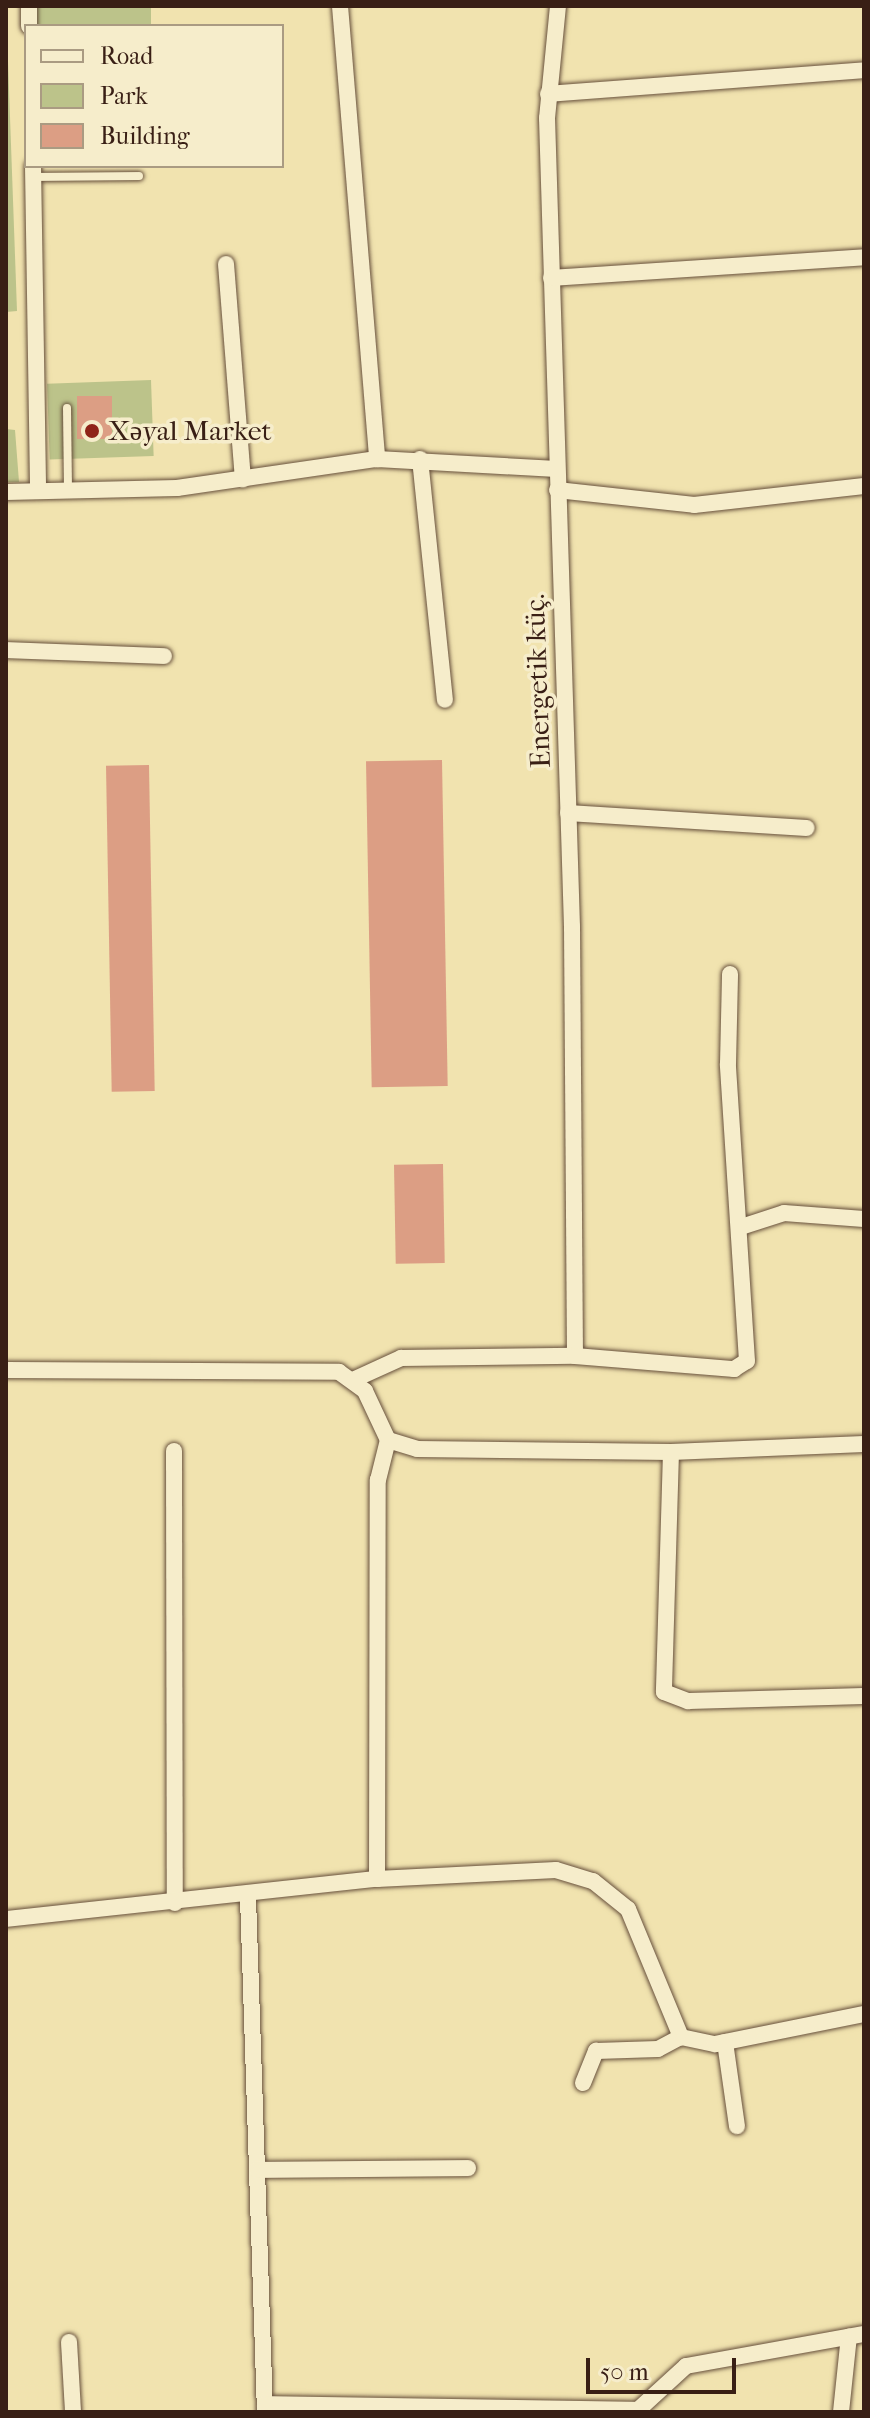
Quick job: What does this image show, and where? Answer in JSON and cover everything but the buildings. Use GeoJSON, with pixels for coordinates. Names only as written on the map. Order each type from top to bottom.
{"type":"FeatureCollection","features":[{"type":"Feature","properties":{"kind":"street"},"geometry":{"type":"LineString","coordinates":[[340,6],[377,459]]}},
{"type":"Feature","properties":{"kind":"street","name":"Energetik küç."},"geometry":{"type":"LineString","coordinates":[[558,6],[548,94],[568,813],[575,1356]]}},
{"type":"Feature","properties":{"kind":"street"},"geometry":{"type":"LineString","coordinates":[[548,94],[864,70]]}},
{"type":"Feature","properties":{"kind":"street"},"geometry":{"type":"LineString","coordinates":[[34,171],[38,491]]}},
{"type":"Feature","properties":{"kind":"street"},"geometry":{"type":"LineString","coordinates":[[551,278],[864,257]]}},
{"type":"Feature","properties":{"kind":"street"},"geometry":{"type":"LineString","coordinates":[[226,264],[243,479]]}},
{"type":"Feature","properties":{"kind":"street"},"geometry":{"type":"LineString","coordinates":[[6,492],[243,479],[377,459],[557,469]]}},
{"type":"Feature","properties":{"kind":"street"},"geometry":{"type":"LineString","coordinates":[[420,459],[445,700]]}},
{"type":"Feature","properties":{"kind":"street"},"geometry":{"type":"LineString","coordinates":[[557,490],[694,505],[864,486]]}},
{"type":"Feature","properties":{"kind":"street"},"geometry":{"type":"LineString","coordinates":[[6,650],[164,656]]}},
{"type":"Feature","properties":{"kind":"street"},"geometry":{"type":"LineString","coordinates":[[568,813],[807,828]]}},
{"type":"Feature","properties":{"kind":"street"},"geometry":{"type":"LineString","coordinates":[[6,1370],[317,1369],[355,1379],[401,1358],[575,1356],[734,1369],[747,1361],[741,1227],[728,1064],[730,974]]}},
{"type":"Feature","properties":{"kind":"street"},"geometry":{"type":"LineString","coordinates":[[741,1227],[784,1213],[864,1219]]}},
{"type":"Feature","properties":{"kind":"street"},"geometry":{"type":"LineString","coordinates":[[355,1379],[388,1440],[378,1480],[377,1879]]}},
{"type":"Feature","properties":{"kind":"street"},"geometry":{"type":"LineString","coordinates":[[388,1440],[417,1449],[671,1452],[864,1444]]}},
{"type":"Feature","properties":{"kind":"street"},"geometry":{"type":"LineString","coordinates":[[174,1451],[175,1903]]}},
{"type":"Feature","properties":{"kind":"street"},"geometry":{"type":"LineString","coordinates":[[671,1452],[664,1692],[688,1701],[864,1696]]}},
{"type":"Feature","properties":{"kind":"street"},"geometry":{"type":"LineString","coordinates":[[6,1919],[248,1897],[377,1879],[556,1870],[593,1881],[642,1930],[681,2037]]}},
{"type":"Feature","properties":{"kind":"street"},"geometry":{"type":"LineString","coordinates":[[248,1897],[265,2408],[638,2410],[686,2366],[856,2335],[841,2412]]}},
{"type":"Feature","properties":{"kind":"street"},"geometry":{"type":"LineString","coordinates":[[583,2083],[596,2051],[658,2049],[681,2037],[725,2042],[864,2014]]}},
{"type":"Feature","properties":{"kind":"street"},"geometry":{"type":"LineString","coordinates":[[725,2042],[737,2126]]}},
{"type":"Feature","properties":{"kind":"street"},"geometry":{"type":"LineString","coordinates":[[257,2170],[468,2168]]}},
{"type":"Feature","properties":{"kind":"street"},"geometry":{"type":"LineString","coordinates":[[69,2342],[73,2412]]}},
{"type":"Feature","properties":{"kind":"lane"},"geometry":{"type":"LineString","coordinates":[[34,171],[139,176]]}},
{"type":"Feature","properties":{"kind":"lane"},"geometry":{"type":"LineString","coordinates":[[67,408],[68,491]]}},
{"type":"Feature","properties":{"kind":"green space"},"geometry":{"type":"Polygon","coordinates":[[[6,6],[17,311],[6,312],[6,6]]]}},
{"type":"Feature","properties":{"kind":"green space"},"geometry":{"type":"Polygon","coordinates":[[[36,6],[151,6],[151,24],[36,24],[36,6]]]}},
{"type":"Feature","properties":{"kind":"green space"},"geometry":{"type":"Polygon","coordinates":[[[151,380],[154,456],[50,460],[47,384],[151,380]]]}},
{"type":"Feature","properties":{"kind":"green space"},"geometry":{"type":"Polygon","coordinates":[[[6,429],[15,430],[19,482],[6,482],[6,429]]]}},
{"type":"Feature","properties":{"kind":"place","name":"Xəyal Market"},"geometry":{"type":"Point","coordinates":[92,431]}}]}
